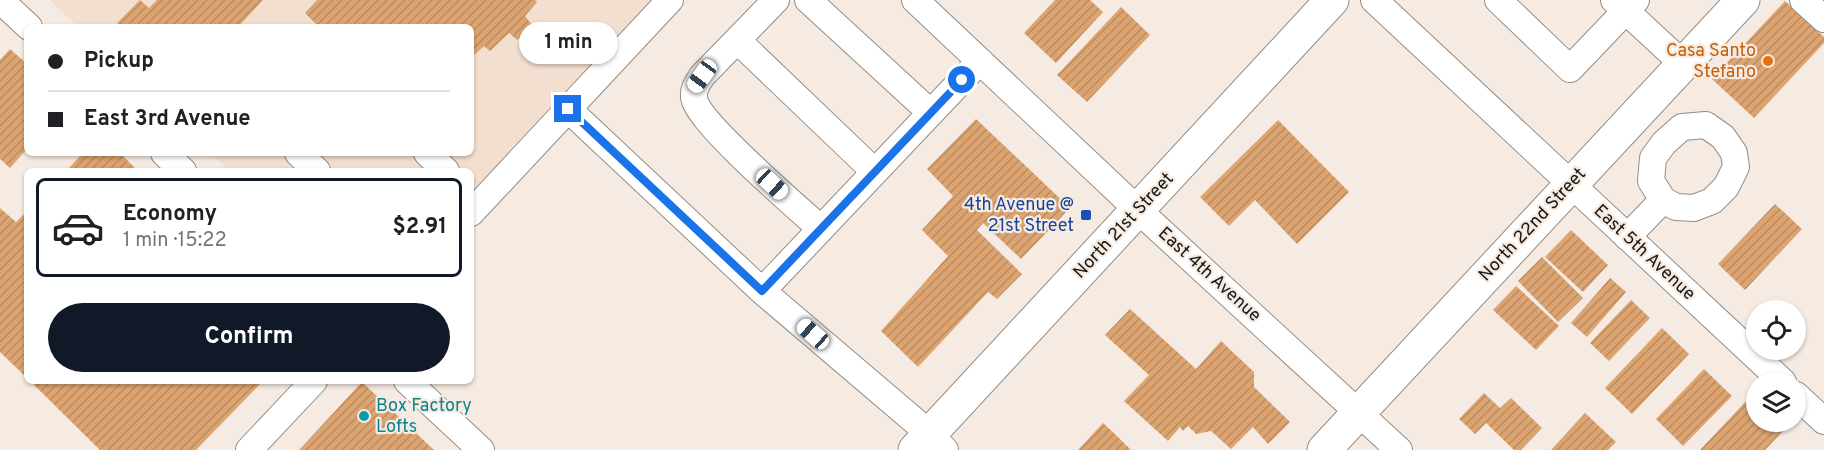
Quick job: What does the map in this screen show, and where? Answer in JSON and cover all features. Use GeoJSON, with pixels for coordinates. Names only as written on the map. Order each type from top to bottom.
{"type":"FeatureCollection","features":[{"type":"Feature","properties":{"kind":"main road","name":"North 21st Street"},"geometry":{"type":"LineString","coordinates":[[930,445],[1139,210],[1332,0]]}},
{"type":"Feature","properties":{"kind":"main road","name":"North 22nd Street"},"geometry":{"type":"LineString","coordinates":[[1324,450],[1743,0]]}},
{"type":"Feature","properties":{"kind":"street"},"geometry":{"type":"LineString","coordinates":[[474,203],[568,109],[670,0]]}},
{"type":"Feature","properties":{"kind":"street"},"geometry":{"type":"LineString","coordinates":[[776,0],[702,76],[695,86],[694,98],[709,124],[821,229]]}},
{"type":"Feature","properties":{"kind":"street"},"geometry":{"type":"LineString","coordinates":[[808,0],[931,113]]}},
{"type":"Feature","properties":{"kind":"street","name":"East 4th Avenue"},"geometry":{"type":"LineString","coordinates":[[915,0],[1399,450]]}},
{"type":"Feature","properties":{"kind":"street","name":"East 5th Avenue"},"geometry":{"type":"LineString","coordinates":[[1374,0],[1772,372]]}},
{"type":"Feature","properties":{"kind":"street"},"geometry":{"type":"LineString","coordinates":[[1498,0],[1570,69],[1625,4],[1683,64]]}},
{"type":"Feature","properties":{"kind":"street"},"geometry":{"type":"LineString","coordinates":[[1803,0],[1824,19]]}},
{"type":"Feature","properties":{"kind":"street"},"geometry":{"type":"LineString","coordinates":[[6,6],[26,24]]}},
{"type":"Feature","properties":{"kind":"street"},"geometry":{"type":"LineString","coordinates":[[737,40],[875,172]]}},
{"type":"Feature","properties":{"kind":"street"},"geometry":{"type":"LineString","coordinates":[[762,291],[980,61]]}},
{"type":"Feature","properties":{"kind":"street"},"geometry":{"type":"LineString","coordinates":[[568,109],[930,445]]}},
{"type":"Feature","properties":{"kind":"street"},"geometry":{"type":"LineString","coordinates":[[301,156],[314,168]]}},
{"type":"Feature","properties":{"kind":"street"},"geometry":{"type":"LineString","coordinates":[[429,156],[443,168]]}},
{"type":"Feature","properties":{"kind":"street"},"geometry":{"type":"LineString","coordinates":[[1627,237],[1663,200]]}},
{"type":"Feature","properties":{"kind":"street"},"geometry":{"type":"LineString","coordinates":[[249,450],[311,384]]}},
{"type":"Feature","properties":{"kind":"street"},"geometry":{"type":"LineString","coordinates":[[411,384],[481,450]]}},
{"type":"Feature","properties":{"kind":"street"},"geometry":{"type":"LineString","coordinates":[[1806,404],[1824,421]]}},
{"type":"Feature","properties":{"kind":"shaded area"},"geometry":{"type":"Polygon","coordinates":[[[50,0],[659,0],[474,188],[474,168],[226,168],[213,156],[474,156],[474,24],[75,24],[50,0]]]}},
{"type":"Feature","properties":{"kind":"building"},"geometry":{"type":"Polygon","coordinates":[[[140,0],[149,8],[157,0],[263,0],[241,24],[117,23],[140,0]]]}},
{"type":"Feature","properties":{"kind":"building"},"geometry":{"type":"Polygon","coordinates":[[[317,0],[535,0],[537,2],[525,16],[533,26],[517,40],[509,33],[490,51],[484,46],[474,55],[474,24],[316,24],[305,13],[317,0]]]}},
{"type":"Feature","properties":{"kind":"building"},"geometry":{"type":"Polygon","coordinates":[[[1055,0],[1090,0],[1103,12],[1056,63],[1024,33],[1055,0]]]}},
{"type":"Feature","properties":{"kind":"building","name":"Casa Santo Stefano"},"geometry":{"type":"Polygon","coordinates":[[[1785,1],[1824,37],[1824,43],[1754,118],[1712,79],[1785,1]]]}},
{"type":"Feature","properties":{"kind":"building"},"geometry":{"type":"Polygon","coordinates":[[[1121,7],[1150,35],[1087,102],[1057,75],[1121,7]]]}},
{"type":"Feature","properties":{"kind":"building"},"geometry":{"type":"Polygon","coordinates":[[[10,49],[24,61],[24,152],[10,168],[0,159],[0,60],[10,49]]]}},
{"type":"Feature","properties":{"kind":"building"},"geometry":{"type":"Polygon","coordinates":[[[976,119],[1070,208],[1021,259],[983,223],[977,230],[1022,274],[997,299],[988,292],[918,367],[881,331],[948,256],[922,230],[953,196],[927,169],[976,119]]]}},
{"type":"Feature","properties":{"kind":"building"},"geometry":{"type":"Polygon","coordinates":[[[1278,120],[1349,192],[1297,244],[1255,200],[1229,226],[1200,197],[1278,120]]]}},
{"type":"Feature","properties":{"kind":"building"},"geometry":{"type":"Polygon","coordinates":[[[80,156],[123,156],[135,168],[69,168],[80,156]]]}},
{"type":"Feature","properties":{"kind":"building"},"geometry":{"type":"Polygon","coordinates":[[[1775,204],[1802,229],[1745,290],[1718,264],[1775,204]]]}},
{"type":"Feature","properties":{"kind":"building"},"geometry":{"type":"Polygon","coordinates":[[[0,208],[16,222],[24,214],[24,375],[0,352],[0,208]]]}},
{"type":"Feature","properties":{"kind":"building"},"geometry":{"type":"Polygon","coordinates":[[[1571,230],[1608,265],[1583,292],[1545,257],[1571,230]]]}},
{"type":"Feature","properties":{"kind":"building"},"geometry":{"type":"Polygon","coordinates":[[[1542,257],[1583,298],[1558,322],[1518,281],[1542,257]]]}},
{"type":"Feature","properties":{"kind":"building"},"geometry":{"type":"Polygon","coordinates":[[[1610,278],[1626,292],[1587,337],[1571,323],[1610,278]]]}},
{"type":"Feature","properties":{"kind":"building"},"geometry":{"type":"Polygon","coordinates":[[[1516,286],[1559,326],[1536,350],[1493,310],[1516,286]]]}},
{"type":"Feature","properties":{"kind":"building"},"geometry":{"type":"Polygon","coordinates":[[[1631,300],[1650,318],[1609,361],[1590,343],[1631,300]]]}},
{"type":"Feature","properties":{"kind":"building"},"geometry":{"type":"Polygon","coordinates":[[[1130,309],[1196,369],[1221,341],[1254,372],[1254,387],[1290,422],[1268,444],[1253,427],[1231,449],[1211,431],[1196,434],[1188,426],[1183,431],[1180,427],[1168,441],[1124,401],[1149,375],[1105,335],[1130,309]]]}},
{"type":"Feature","properties":{"kind":"building"},"geometry":{"type":"Polygon","coordinates":[[[1662,328],[1689,354],[1632,414],[1605,388],[1662,328]]]}},
{"type":"Feature","properties":{"kind":"building"},"geometry":{"type":"Polygon","coordinates":[[[1704,369],[1732,396],[1683,446],[1656,419],[1704,369]]]}},
{"type":"Feature","properties":{"kind":"building"},"geometry":{"type":"Polygon","coordinates":[[[33,384],[260,384],[196,450],[100,450],[33,384]]]}},
{"type":"Feature","properties":{"kind":"building","name":"Box Factory Lofts"},"geometry":{"type":"Polygon","coordinates":[[[360,384],[364,384],[434,450],[299,450],[360,384]]]}},
{"type":"Feature","properties":{"kind":"building"},"geometry":{"type":"Polygon","coordinates":[[[1484,393],[1500,408],[1511,398],[1542,428],[1521,450],[1514,450],[1486,423],[1475,434],[1459,419],[1484,393]]]}},
{"type":"Feature","properties":{"kind":"building"},"geometry":{"type":"Polygon","coordinates":[[[1746,401],[1746,432],[1782,432],[1765,450],[1700,450],[1746,401]]]}},
{"type":"Feature","properties":{"kind":"building"},"geometry":{"type":"Polygon","coordinates":[[[1585,413],[1616,442],[1608,450],[1551,450],[1585,413]]]}},
{"type":"Feature","properties":{"kind":"building"},"geometry":{"type":"Polygon","coordinates":[[[1103,423],[1117,436],[1131,450],[1078,450],[1103,423]]]}},
{"type":"Feature","properties":{"kind":"place","name":"Casa Santo Stefano"},"geometry":{"type":"Point","coordinates":[1768,61]}},
{"type":"Feature","properties":{"kind":"place","name":"4th Avenue @ 21st Street"},"geometry":{"type":"Point","coordinates":[1086,215]}},
{"type":"Feature","properties":{"kind":"place","name":"Box Factory Lofts"},"geometry":{"type":"Point","coordinates":[364,416]}},
{"type":"Feature","properties":{"kind":"route"},"geometry":{"type":"LineString","coordinates":[[568,109],[762,291],[962,80]]}}]}
